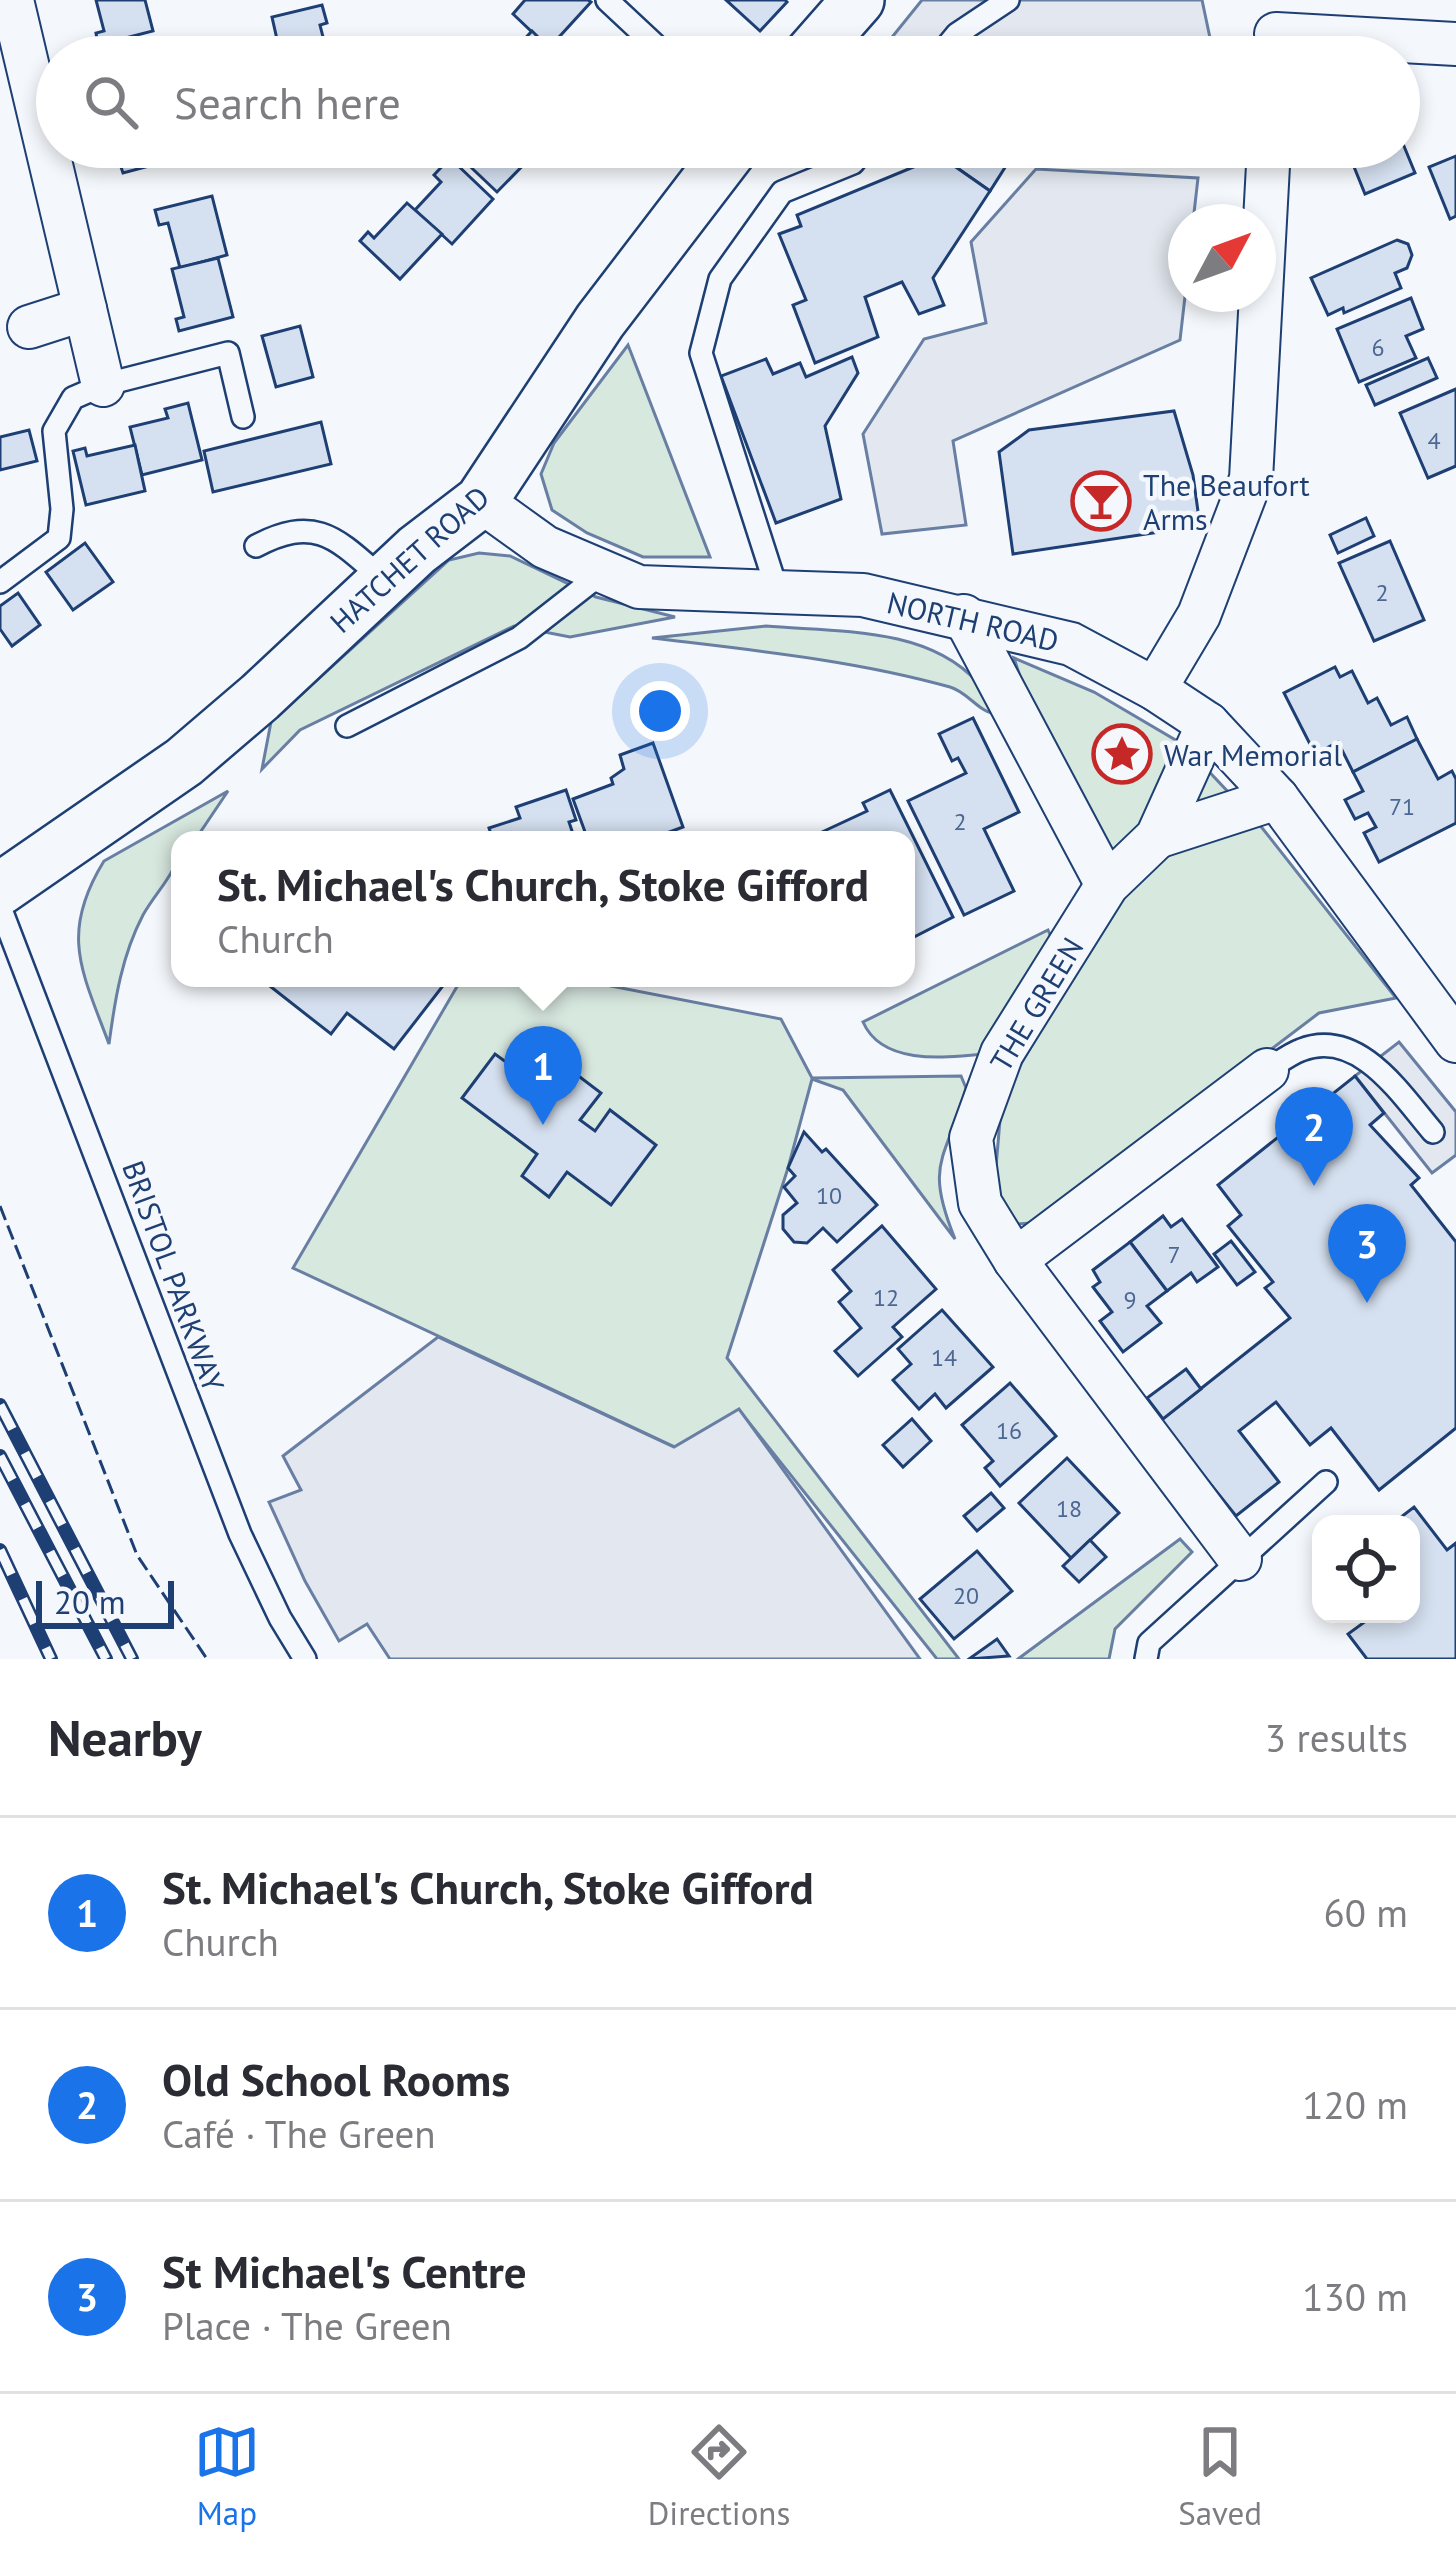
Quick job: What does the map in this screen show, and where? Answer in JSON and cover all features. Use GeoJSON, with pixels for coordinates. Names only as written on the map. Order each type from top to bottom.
{"type":"FeatureCollection","features":[{"type":"Feature","properties":{"kind":"street"},"geometry":{"type":"LineString","coordinates":[[12,0],[36,102]]}},
{"type":"Feature","properties":{"kind":"street"},"geometry":{"type":"LineString","coordinates":[[826,36],[858,0]]}},
{"type":"Feature","properties":{"kind":"street"},"geometry":{"type":"LineString","coordinates":[[1276,30],[1353,36]]}},
{"type":"Feature","properties":{"kind":"street"},"geometry":{"type":"LineString","coordinates":[[1420,41],[1456,44]]}},
{"type":"Feature","properties":{"kind":"street"},"geometry":{"type":"LineString","coordinates":[[52,168],[103,385]]}},
{"type":"Feature","properties":{"kind":"street","name":"HATCHET ROAD"},"geometry":{"type":"LineString","coordinates":[[0,889],[184,762],[384,580],[481,501],[600,322],[717,168]]}},
{"type":"Feature","properties":{"kind":"street"},"geometry":{"type":"LineString","coordinates":[[1155,689],[1199,615],[1251,479],[1268,168]]}},
{"type":"Feature","properties":{"kind":"street"},"geometry":{"type":"LineString","coordinates":[[28,327],[85,309]]}},
{"type":"Feature","properties":{"kind":"street","name":"NORTH ROAD"},"geometry":{"type":"LineString","coordinates":[[481,501],[545,547],[639,587],[862,595],[1071,644],[1155,689],[1208,724],[1277,798],[1456,1040]]}},
{"type":"Feature","properties":{"kind":"street"},"geometry":{"type":"LineString","coordinates":[[964,616],[1107,885]]}},
{"type":"Feature","properties":{"kind":"street","name":"THE GREEN"},"geometry":{"type":"LineString","coordinates":[[1208,724],[1157,837],[1107,885],[1002,1053],[971,1138],[980,1204],[1015,1260],[1240,1558]]}},
{"type":"Feature","properties":{"kind":"street","name":"THE GREEN"},"geometry":{"type":"LineString","coordinates":[[1157,837],[1277,798]]}},
{"type":"Feature","properties":{"kind":"street"},"geometry":{"type":"LineString","coordinates":[[1015,1260],[1268,1070]]}},
{"type":"Feature","properties":{"kind":"lane"},"geometry":{"type":"LineString","coordinates":[[607,0],[646,36]]}},
{"type":"Feature","properties":{"kind":"lane"},"geometry":{"type":"LineString","coordinates":[[955,36],[1008,0]]}},
{"type":"Feature","properties":{"kind":"lane"},"geometry":{"type":"LineString","coordinates":[[777,590],[701,353],[720,279],[782,192],[841,168]]}},
{"type":"Feature","properties":{"kind":"lane"},"geometry":{"type":"LineString","coordinates":[[0,582],[59,538],[62,509],[54,431],[73,398],[103,385],[227,353],[243,417]]}},
{"type":"Feature","properties":{"kind":"lane"},"geometry":{"type":"LineString","coordinates":[[256,546],[287,530],[321,533],[345,545],[384,580]]}},
{"type":"Feature","properties":{"kind":"lane"},"geometry":{"type":"LineString","coordinates":[[347,726],[519,638],[602,573]]}},
{"type":"Feature","properties":{"kind":"lane","name":"BRISTOL PARKWAY"},"geometry":{"type":"LineString","coordinates":[[0,907],[240,1534],[305,1659]]}},
{"type":"Feature","properties":{"kind":"lane"},"geometry":{"type":"LineString","coordinates":[[1268,1070],[1301,1050],[1336,1047],[1384,1073],[1433,1132]]}},
{"type":"Feature","properties":{"kind":"lane"},"geometry":{"type":"LineString","coordinates":[[1146,1659],[1149,1643],[1326,1482]]}},
{"type":"Feature","properties":{"kind":"shaded area"},"geometry":{"type":"Polygon","coordinates":[[[922,0],[1202,0],[1210,36],[893,36],[922,0]]]}},
{"type":"Feature","properties":{"kind":"shaded area"},"geometry":{"type":"Polygon","coordinates":[[[1036,169],[1198,178],[1195,204],[1168,204],[1168,312],[1183,312],[1180,340],[953,441],[966,525],[882,534],[863,434],[924,339],[986,323],[971,242],[1036,169]]]}},
{"type":"Feature","properties":{"kind":"shaded area"},"geometry":{"type":"Polygon","coordinates":[[[628,345],[710,557],[643,557],[587,533],[552,510],[541,474],[554,443],[628,345]]]}},
{"type":"Feature","properties":{"kind":"shaded area"},"geometry":{"type":"Polygon","coordinates":[[[479,553],[510,556],[596,597],[675,617],[570,637],[514,626],[300,730],[262,769],[271,722],[449,560],[479,553]]]}},
{"type":"Feature","properties":{"kind":"shaded area"},"geometry":{"type":"Polygon","coordinates":[[[766,626],[878,635],[933,650],[977,682],[997,714],[956,690],[914,678],[802,657],[652,638],[766,626]]]}},
{"type":"Feature","properties":{"kind":"shaded area"},"geometry":{"type":"Polygon","coordinates":[[[1014,658],[1094,692],[1184,745],[1263,829],[1396,998],[1319,1013],[1043,1222],[1018,1224],[1001,1204],[995,1179],[1002,1096],[1124,889],[1023,686],[1014,658]]]}},
{"type":"Feature","properties":{"kind":"shaded area"},"geometry":{"type":"Polygon","coordinates":[[[228,791],[201,831],[171,831],[171,872],[130,946],[109,1044],[84,973],[79,932],[90,887],[104,861],[228,791]]]}},
{"type":"Feature","properties":{"kind":"shaded area"},"geometry":{"type":"Polygon","coordinates":[[[1048,930],[1055,946],[983,1054],[932,1057],[899,1052],[872,1036],[863,1022],[1048,930]]]}},
{"type":"Feature","properties":{"kind":"shaded area"},"geometry":{"type":"Polygon","coordinates":[[[457,987],[616,987],[781,1019],[812,1078],[961,1076],[966,1088],[939,1176],[955,1239],[843,1090],[812,1079],[727,1358],[959,1659],[937,1659],[739,1410],[675,1447],[293,1268],[457,987]]]}},
{"type":"Feature","properties":{"kind":"shaded area"},"geometry":{"type":"Polygon","coordinates":[[[1399,1042],[1456,1112],[1456,1155],[1432,1173],[1355,1076],[1399,1042]]]}},
{"type":"Feature","properties":{"kind":"shaded area"},"geometry":{"type":"Polygon","coordinates":[[[438,1337],[674,1447],[739,1409],[920,1659],[390,1659],[367,1624],[339,1641],[269,1502],[301,1490],[283,1456],[438,1337]]]}},
{"type":"Feature","properties":{"kind":"shaded area"},"geometry":{"type":"Polygon","coordinates":[[[1180,1539],[1192,1552],[1115,1629],[1109,1659],[1018,1659],[1180,1539]]]}},
{"type":"Feature","properties":{"kind":"building"},"geometry":{"type":"Polygon","coordinates":[[[96,0],[145,0],[153,31],[96,36],[104,31],[96,0]]]}},
{"type":"Feature","properties":{"kind":"building"},"geometry":{"type":"Polygon","coordinates":[[[525,0],[591,2],[560,36],[536,36],[513,14],[525,0]]]}},
{"type":"Feature","properties":{"kind":"building"},"geometry":{"type":"Polygon","coordinates":[[[726,0],[785,0],[787,2],[760,31],[726,0]]]}},
{"type":"Feature","properties":{"kind":"building"},"geometry":{"type":"Polygon","coordinates":[[[322,5],[327,23],[320,25],[323,36],[276,36],[272,17],[322,5]]]}},
{"type":"Feature","properties":{"kind":"building"},"geometry":{"type":"Polygon","coordinates":[[[1456,156],[1456,216],[1450,219],[1429,167],[1456,156]]]}},
{"type":"Feature","properties":{"kind":"building"},"geometry":{"type":"Polygon","coordinates":[[[441,168],[460,168],[493,199],[452,244],[415,210],[441,182],[434,175],[441,168]]]}},
{"type":"Feature","properties":{"kind":"building"},"geometry":{"type":"Polygon","coordinates":[[[472,168],[520,168],[497,192],[472,168]]]}},
{"type":"Feature","properties":{"kind":"building"},"geometry":{"type":"Polygon","coordinates":[[[911,168],[957,168],[990,191],[933,278],[944,305],[919,314],[902,282],[865,297],[878,337],[815,363],[793,305],[806,300],[779,234],[801,226],[797,215],[911,168]]]}},
{"type":"Feature","properties":{"kind":"building"},"geometry":{"type":"Polygon","coordinates":[[[957,168],[1005,168],[990,191],[957,168]]]}},
{"type":"Feature","properties":{"kind":"building"},"geometry":{"type":"Polygon","coordinates":[[[1354,168],[1413,168],[1415,173],[1365,194],[1354,168]]]}},
{"type":"Feature","properties":{"kind":"building"},"geometry":{"type":"Polygon","coordinates":[[[212,196],[227,255],[180,268],[168,223],[159,225],[155,210],[212,196]]]}},
{"type":"Feature","properties":{"kind":"building"},"geometry":{"type":"Polygon","coordinates":[[[407,203],[442,234],[400,279],[360,241],[368,232],[374,238],[407,203]]]}},
{"type":"Feature","properties":{"kind":"building"},"geometry":{"type":"Polygon","coordinates":[[[1397,240],[1408,244],[1412,255],[1407,268],[1395,273],[1401,288],[1344,313],[1343,308],[1328,315],[1311,278],[1397,240]]]}},
{"type":"Feature","properties":{"kind":"building"},"geometry":{"type":"Polygon","coordinates":[[[218,258],[233,317],[179,331],[176,319],[184,317],[172,269],[218,258]]]}},
{"type":"Feature","properties":{"kind":"building"},"geometry":{"type":"Polygon","coordinates":[[[1411,298],[1423,329],[1406,336],[1416,358],[1359,382],[1337,329],[1411,298]]]}},
{"type":"Feature","properties":{"kind":"building"},"geometry":{"type":"Polygon","coordinates":[[[300,326],[313,377],[276,387],[262,336],[300,326]]]}},
{"type":"Feature","properties":{"kind":"building"},"geometry":{"type":"Polygon","coordinates":[[[852,357],[858,373],[825,426],[841,499],[776,523],[721,376],[766,359],[773,374],[800,363],[806,377],[852,357]]]}},
{"type":"Feature","properties":{"kind":"building"},"geometry":{"type":"Polygon","coordinates":[[[1428,358],[1437,378],[1375,405],[1366,385],[1428,358]]]}},
{"type":"Feature","properties":{"kind":"building"},"geometry":{"type":"Polygon","coordinates":[[[1456,389],[1456,466],[1428,478],[1400,413],[1456,389]]]}},
{"type":"Feature","properties":{"kind":"building"},"geometry":{"type":"Polygon","coordinates":[[[188,403],[202,460],[142,475],[130,427],[168,418],[165,409],[188,403]]]}},
{"type":"Feature","properties":{"kind":"building","name":"The Beaufort Arms"},"geometry":{"type":"Polygon","coordinates":[[[1174,411],[1193,475],[1200,526],[1013,554],[999,452],[1029,430],[1174,411]]]}},
{"type":"Feature","properties":{"kind":"building"},"geometry":{"type":"Polygon","coordinates":[[[321,422],[331,464],[213,492],[204,451],[321,422]]]}},
{"type":"Feature","properties":{"kind":"building"},"geometry":{"type":"Polygon","coordinates":[[[29,430],[37,461],[0,470],[0,437],[29,430]]]}},
{"type":"Feature","properties":{"kind":"building"},"geometry":{"type":"Polygon","coordinates":[[[135,445],[145,491],[86,505],[73,451],[85,448],[87,456],[135,445]]]}},
{"type":"Feature","properties":{"kind":"building"},"geometry":{"type":"Polygon","coordinates":[[[1366,518],[1374,536],[1338,553],[1330,535],[1366,518]]]}},
{"type":"Feature","properties":{"kind":"building"},"geometry":{"type":"Polygon","coordinates":[[[1390,541],[1424,620],[1374,641],[1339,563],[1390,541]]]}},
{"type":"Feature","properties":{"kind":"building"},"geometry":{"type":"Polygon","coordinates":[[[85,543],[113,582],[73,610],[46,572],[85,543]]]}},
{"type":"Feature","properties":{"kind":"building"},"geometry":{"type":"Polygon","coordinates":[[[18,593],[40,625],[12,646],[0,629],[0,606],[18,593]]]}},
{"type":"Feature","properties":{"kind":"building"},"geometry":{"type":"Polygon","coordinates":[[[1335,667],[1340,677],[1352,671],[1368,703],[1377,698],[1391,725],[1407,717],[1417,739],[1353,772],[1338,742],[1315,754],[1284,693],[1335,667]]]}},
{"type":"Feature","properties":{"kind":"building"},"geometry":{"type":"Polygon","coordinates":[[[973,718],[1019,812],[984,829],[1014,891],[964,915],[908,801],[966,773],[958,758],[952,761],[939,734],[973,718]]]}},
{"type":"Feature","properties":{"kind":"building"},"geometry":{"type":"Polygon","coordinates":[[[1417,739],[1438,779],[1452,771],[1456,779],[1456,823],[1379,862],[1364,833],[1376,827],[1368,813],[1355,819],[1345,800],[1363,791],[1353,772],[1417,739]]]}},
{"type":"Feature","properties":{"kind":"building"},"geometry":{"type":"Polygon","coordinates":[[[653,743],[683,827],[585,831],[573,799],[613,784],[611,778],[624,769],[620,755],[653,743]]]}},
{"type":"Feature","properties":{"kind":"building"},"geometry":{"type":"Polygon","coordinates":[[[566,790],[576,820],[569,822],[572,831],[490,831],[520,818],[516,807],[566,790]]]}},
{"type":"Feature","properties":{"kind":"building"},"geometry":{"type":"Polygon","coordinates":[[[890,790],[910,831],[824,831],[867,811],[863,803],[890,790]]]}},
{"type":"Feature","properties":{"kind":"building"},"geometry":{"type":"Polygon","coordinates":[[[915,840],[953,917],[915,936],[915,840]]]}},
{"type":"Feature","properties":{"kind":"building"},"geometry":{"type":"Polygon","coordinates":[[[271,987],[442,987],[394,1049],[347,1013],[331,1034],[271,987]]]}},
{"type":"Feature","properties":{"kind":"building"},"geometry":{"type":"Polygon","coordinates":[[[550,1039],[572,1055],[564,1065],[601,1093],[580,1120],[595,1131],[610,1110],[656,1145],[611,1205],[567,1172],[549,1197],[522,1176],[537,1154],[462,1098],[495,1054],[517,1070],[536,1045],[542,1049],[550,1039]]]}},
{"type":"Feature","properties":{"kind":"building"},"geometry":{"type":"Polygon","coordinates":[[[1355,1076],[1384,1113],[1370,1125],[1419,1178],[1411,1185],[1456,1242],[1456,1428],[1379,1490],[1331,1428],[1310,1445],[1276,1402],[1239,1431],[1279,1482],[1236,1516],[1160,1421],[1290,1318],[1265,1288],[1273,1282],[1228,1226],[1241,1215],[1218,1185],[1355,1076]]]}},
{"type":"Feature","properties":{"kind":"building"},"geometry":{"type":"Polygon","coordinates":[[[804,1132],[877,1205],[837,1242],[823,1228],[807,1243],[794,1242],[783,1229],[783,1215],[797,1203],[784,1187],[795,1176],[788,1168],[804,1132]]]}},
{"type":"Feature","properties":{"kind":"building"},"geometry":{"type":"Polygon","coordinates":[[[1163,1216],[1171,1227],[1182,1219],[1218,1267],[1197,1282],[1191,1273],[1167,1291],[1130,1242],[1163,1216]]]}},
{"type":"Feature","properties":{"kind":"building"},"geometry":{"type":"Polygon","coordinates":[[[882,1226],[936,1289],[893,1327],[902,1337],[858,1376],[835,1351],[861,1328],[839,1302],[851,1291],[833,1270],[882,1226]]]}},
{"type":"Feature","properties":{"kind":"building"},"geometry":{"type":"Polygon","coordinates":[[[1231,1241],[1255,1272],[1237,1285],[1214,1254],[1231,1241]]]}},
{"type":"Feature","properties":{"kind":"building"},"geometry":{"type":"Polygon","coordinates":[[[1130,1242],[1167,1291],[1147,1306],[1161,1323],[1123,1352],[1100,1321],[1112,1312],[1093,1287],[1100,1282],[1093,1270],[1130,1242]]]}},
{"type":"Feature","properties":{"kind":"building"},"geometry":{"type":"Polygon","coordinates":[[[942,1310],[993,1367],[946,1408],[935,1394],[919,1409],[893,1380],[911,1364],[898,1349],[942,1310]]]}},
{"type":"Feature","properties":{"kind":"building"},"geometry":{"type":"Polygon","coordinates":[[[1186,1369],[1201,1389],[1163,1419],[1147,1398],[1186,1369]]]}},
{"type":"Feature","properties":{"kind":"building"},"geometry":{"type":"Polygon","coordinates":[[[1010,1383],[1056,1436],[1000,1486],[985,1468],[993,1461],[962,1425],[1010,1383]]]}},
{"type":"Feature","properties":{"kind":"building"},"geometry":{"type":"Polygon","coordinates":[[[912,1419],[931,1441],[903,1467],[883,1445],[912,1419]]]}},
{"type":"Feature","properties":{"kind":"building"},"geometry":{"type":"Polygon","coordinates":[[[1067,1458],[1119,1513],[1071,1558],[1019,1503],[1067,1458]]]}},
{"type":"Feature","properties":{"kind":"building"},"geometry":{"type":"Polygon","coordinates":[[[991,1493],[1004,1508],[977,1531],[964,1516],[991,1493]]]}},
{"type":"Feature","properties":{"kind":"building"},"geometry":{"type":"Polygon","coordinates":[[[1414,1507],[1447,1550],[1456,1543],[1456,1659],[1367,1659],[1348,1634],[1363,1623],[1420,1623],[1420,1515],[1404,1515],[1414,1507]]]}},
{"type":"Feature","properties":{"kind":"building"},"geometry":{"type":"Polygon","coordinates":[[[1090,1540],[1106,1557],[1079,1582],[1063,1566],[1090,1540]]]}},
{"type":"Feature","properties":{"kind":"building"},"geometry":{"type":"Polygon","coordinates":[[[977,1551],[1012,1591],[954,1639],[920,1599],[977,1551]]]}},
{"type":"Feature","properties":{"kind":"building"},"geometry":{"type":"Polygon","coordinates":[[[997,1639],[1009,1656],[969,1659],[997,1639]]]}},
{"type":"Feature","properties":{"kind":"railway"},"geometry":{"type":"LineString","coordinates":[[0,1405],[132,1659]]}},
{"type":"Feature","properties":{"kind":"railway"},"geometry":{"type":"LineString","coordinates":[[0,1456],[106,1659]]}},
{"type":"Feature","properties":{"kind":"railway"},"geometry":{"type":"LineString","coordinates":[[0,1550],[51,1659]]}},
{"type":"Feature","properties":{"kind":"fence"},"geometry":{"type":"LineString","coordinates":[[0,1206],[137,1555],[207,1659]]}},
{"type":"Feature","properties":{"kind":"place","name":"The Beaufort Arms"},"geometry":{"type":"Point","coordinates":[1101,501]}},
{"type":"Feature","properties":{"kind":"place","name":"War Memorial"},"geometry":{"type":"Point","coordinates":[1122,754]}},
{"type":"Feature","properties":{"kind":"place","name":"St. Michael's Church, Stoke Gifford"},"geometry":{"type":"Point","coordinates":[543,1125]}},
{"type":"Feature","properties":{"kind":"place","name":"Old School Rooms"},"geometry":{"type":"Point","coordinates":[1314,1186]}},
{"type":"Feature","properties":{"kind":"place","name":"St Michael's Centre"},"geometry":{"type":"Point","coordinates":[1367,1303]}}]}
